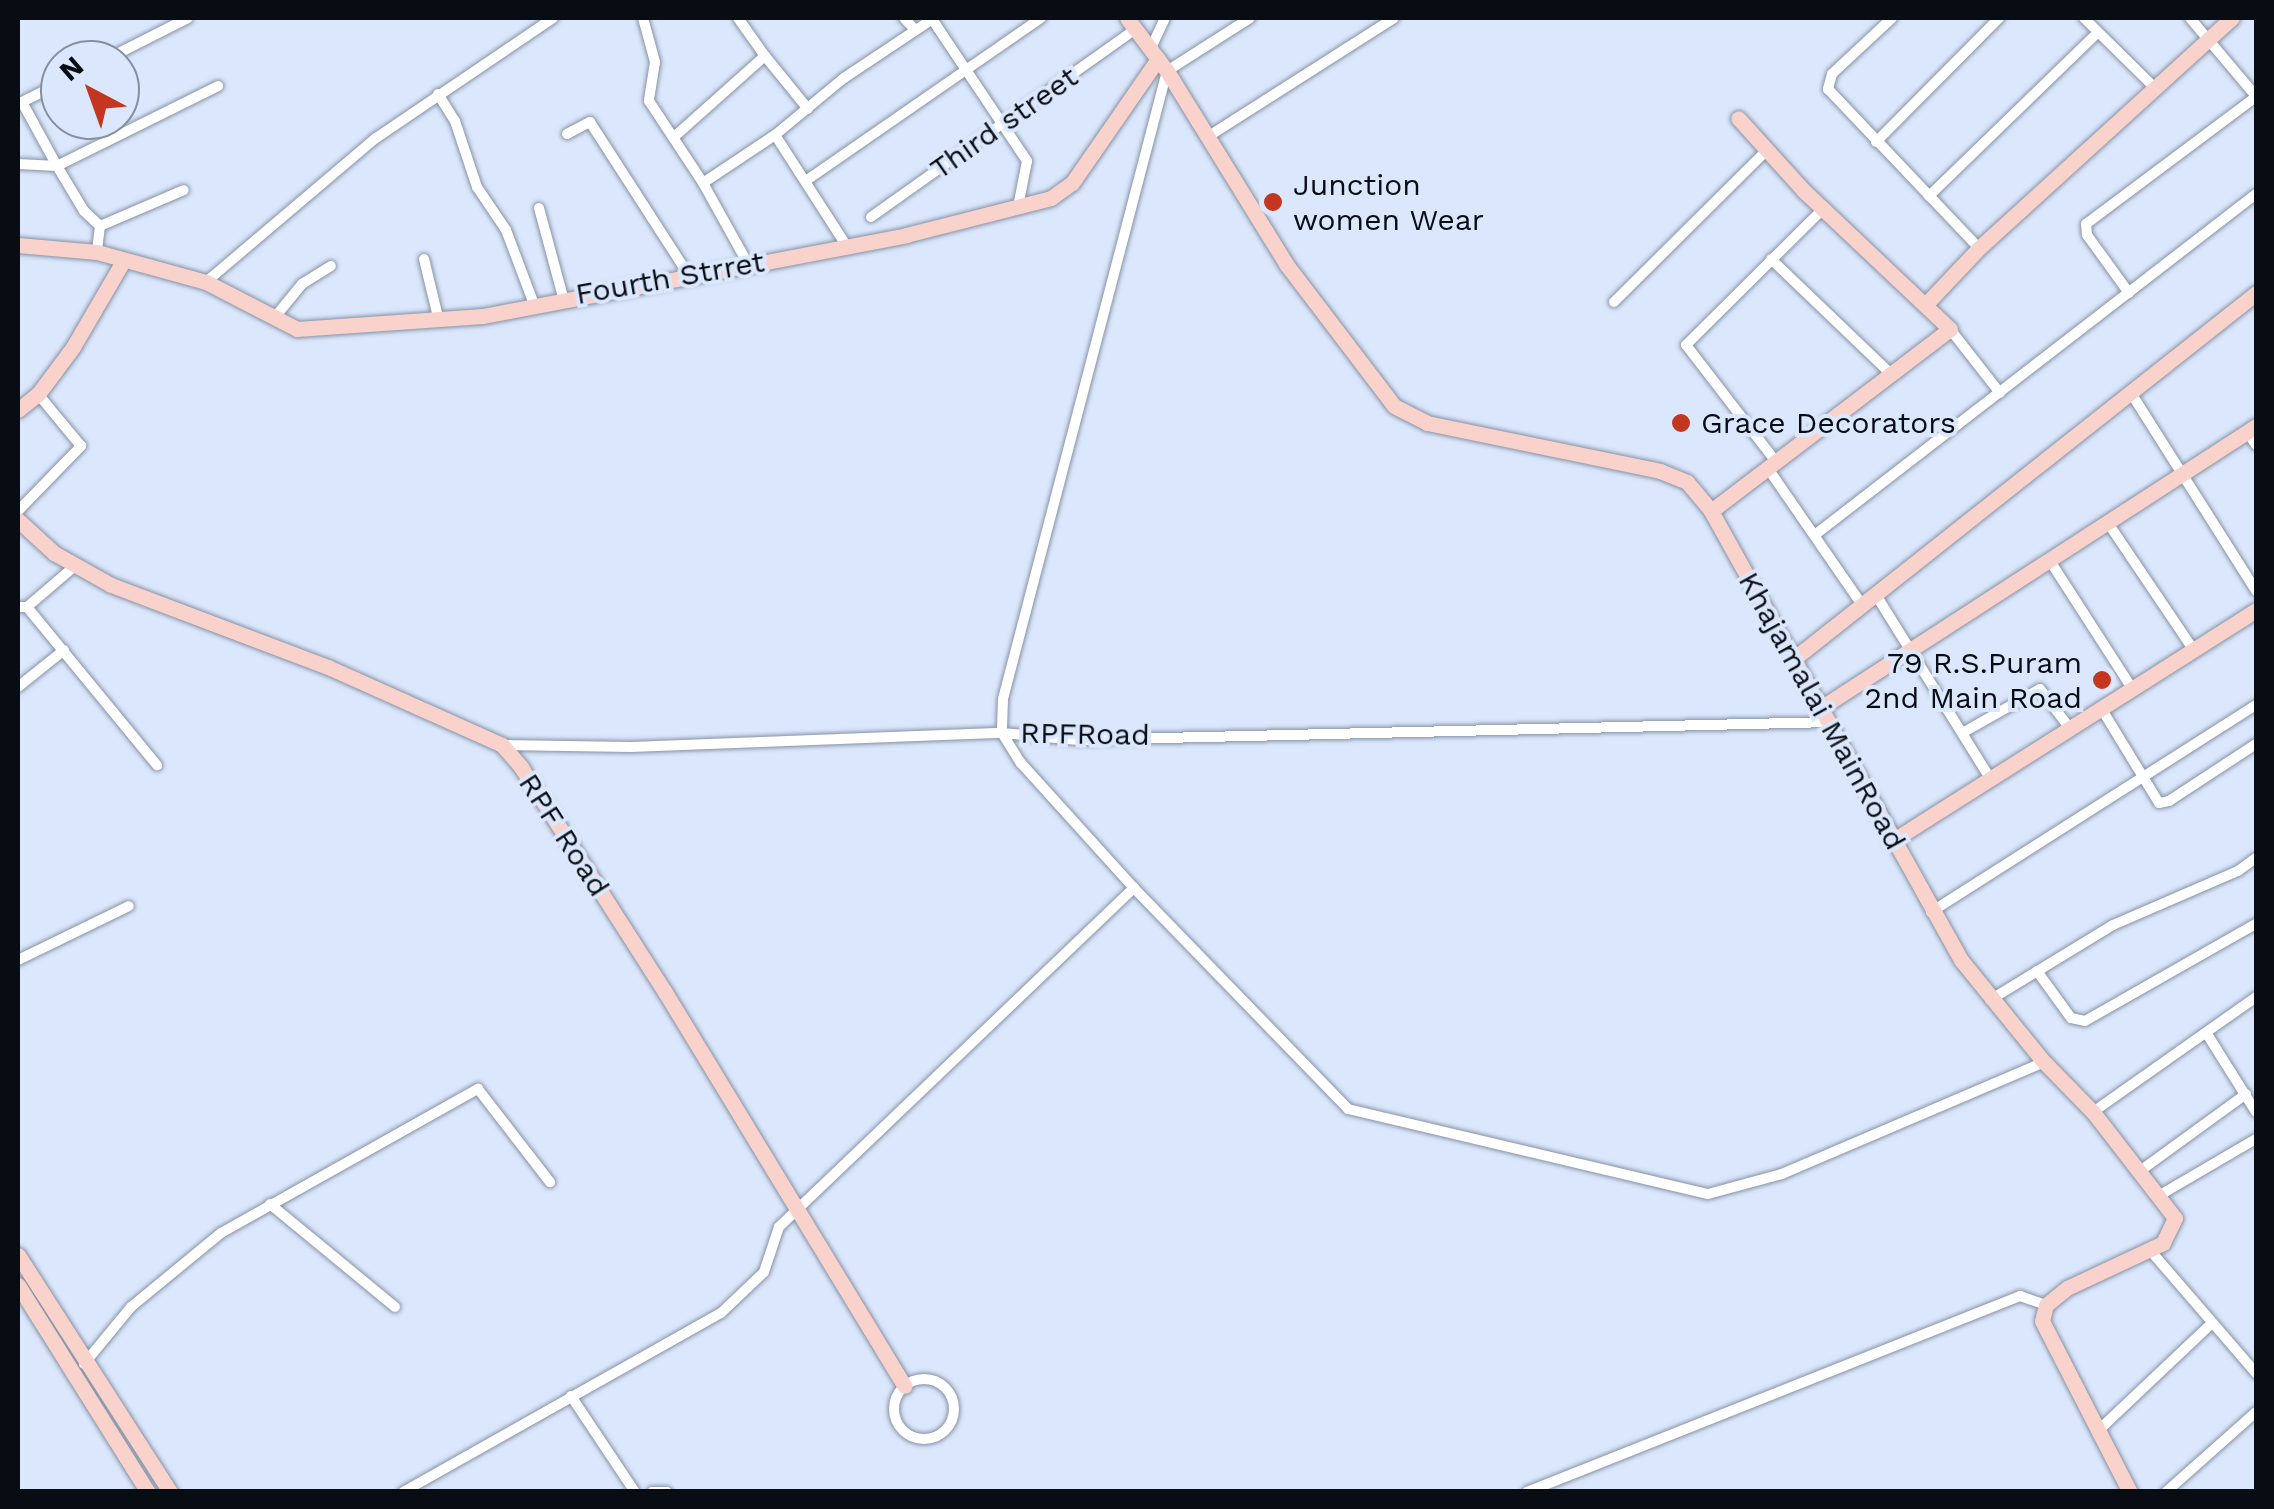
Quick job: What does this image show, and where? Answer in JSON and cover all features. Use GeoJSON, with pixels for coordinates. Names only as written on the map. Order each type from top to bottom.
{"type":"FeatureCollection","features":[{"type":"Feature","properties":{"kind":"street"},"geometry":{"type":"LineString","coordinates":[[140,42],[188,18]]}},
{"type":"Feature","properties":{"kind":"street"},"geometry":{"type":"LineString","coordinates":[[206,282],[376,138],[553,18]]}},
{"type":"Feature","properties":{"kind":"street"},"geometry":{"type":"LineString","coordinates":[[643,18],[655,62],[649,101],[703,183],[748,264]]}},
{"type":"Feature","properties":{"kind":"street"},"geometry":{"type":"LineString","coordinates":[[738,18],[808,110]]}},
{"type":"Feature","properties":{"kind":"street"},"geometry":{"type":"LineString","coordinates":[[904,18],[914,30]]}},
{"type":"Feature","properties":{"kind":"street"},"geometry":{"type":"LineString","coordinates":[[703,183],[933,18],[1026,161],[1018,207]]}},
{"type":"Feature","properties":{"kind":"street"},"geometry":{"type":"LineString","coordinates":[[806,180],[1041,18]]}},
{"type":"Feature","properties":{"kind":"street","name":"RPFRoad"},"geometry":{"type":"LineString","coordinates":[[1165,18],[1159,59],[1002,699],[1002,732],[1079,740],[1826,715]]}},
{"type":"Feature","properties":{"kind":"street"},"geometry":{"type":"LineString","coordinates":[[1159,59],[1250,18]]}},
{"type":"Feature","properties":{"kind":"street"},"geometry":{"type":"LineString","coordinates":[[1209,136],[1394,18]]}},
{"type":"Feature","properties":{"kind":"street"},"geometry":{"type":"LineString","coordinates":[[1892,18],[1827,81],[1833,96],[1979,248]]}},
{"type":"Feature","properties":{"kind":"street"},"geometry":{"type":"LineString","coordinates":[[1876,142],[1999,18]]}},
{"type":"Feature","properties":{"kind":"street"},"geometry":{"type":"LineString","coordinates":[[2084,18],[2155,88]]}},
{"type":"Feature","properties":{"kind":"street"},"geometry":{"type":"LineString","coordinates":[[2129,293],[2087,235],[2086,224],[2256,97],[2190,18]]}},
{"type":"Feature","properties":{"kind":"street"},"geometry":{"type":"LineString","coordinates":[[1925,306],[1979,248],[2232,18]]}},
{"type":"Feature","properties":{"kind":"street","name":"Khajamalai MainRoad"},"geometry":{"type":"LineString","coordinates":[[1132,23],[1209,136],[1286,264],[1402,412],[1475,434],[1660,470],[1687,482],[1711,511],[1796,658],[1931,913],[1990,1000],[2093,1112],[2160,1195]]}},
{"type":"Feature","properties":{"kind":"street","name":"Third street"},"geometry":{"type":"LineString","coordinates":[[872,217],[1004,123],[1132,23]]}},
{"type":"Feature","properties":{"kind":"street"},"geometry":{"type":"LineString","coordinates":[[1929,196],[2098,32]]}},
{"type":"Feature","properties":{"kind":"street"},"geometry":{"type":"LineString","coordinates":[[674,137],[765,56]]}},
{"type":"Feature","properties":{"kind":"street","name":"Fourth Strret"},"geometry":{"type":"LineString","coordinates":[[18,244],[97,252],[122,262],[206,282],[288,326],[312,329],[439,322],[846,245],[1051,198],[1072,182],[1159,59]]}},
{"type":"Feature","properties":{"kind":"street"},"geometry":{"type":"LineString","coordinates":[[18,164],[57,166],[218,86]]}},
{"type":"Feature","properties":{"kind":"street"},"geometry":{"type":"LineString","coordinates":[[438,94],[455,121],[482,198],[506,230],[534,304]]}},
{"type":"Feature","properties":{"kind":"street"},"geometry":{"type":"LineString","coordinates":[[20,102],[84,210],[100,226]]}},
{"type":"Feature","properties":{"kind":"street"},"geometry":{"type":"LineString","coordinates":[[1738,118],[1823,208],[1950,329],[2000,393]]}},
{"type":"Feature","properties":{"kind":"street"},"geometry":{"type":"LineString","coordinates":[[567,134],[590,122],[688,274]]}},
{"type":"Feature","properties":{"kind":"street"},"geometry":{"type":"LineString","coordinates":[[775,135],[846,245]]}},
{"type":"Feature","properties":{"kind":"street"},"geometry":{"type":"LineString","coordinates":[[1614,302],[1768,150]]}},
{"type":"Feature","properties":{"kind":"street"},"geometry":{"type":"LineString","coordinates":[[100,226],[184,190]]}},
{"type":"Feature","properties":{"kind":"street"},"geometry":{"type":"LineString","coordinates":[[1816,534],[2256,194]]}},
{"type":"Feature","properties":{"kind":"street"},"geometry":{"type":"LineString","coordinates":[[539,208],[563,297]]}},
{"type":"Feature","properties":{"kind":"street"},"geometry":{"type":"LineString","coordinates":[[1823,208],[1686,345],[1773,467],[1862,606]]}},
{"type":"Feature","properties":{"kind":"street"},"geometry":{"type":"LineString","coordinates":[[97,252],[100,226]]}},
{"type":"Feature","properties":{"kind":"street"},"geometry":{"type":"LineString","coordinates":[[424,259],[439,322]]}},
{"type":"Feature","properties":{"kind":"street"},"geometry":{"type":"LineString","coordinates":[[1771,259],[1893,376]]}},
{"type":"Feature","properties":{"kind":"street"},"geometry":{"type":"LineString","coordinates":[[18,410],[38,394],[73,347],[122,262]]}},
{"type":"Feature","properties":{"kind":"street"},"geometry":{"type":"LineString","coordinates":[[275,317],[302,284],[331,266]]}},
{"type":"Feature","properties":{"kind":"street"},"geometry":{"type":"LineString","coordinates":[[1796,658],[2256,293]]}},
{"type":"Feature","properties":{"kind":"street"},"geometry":{"type":"LineString","coordinates":[[1711,511],[1950,329]]}},
{"type":"Feature","properties":{"kind":"street"},"geometry":{"type":"LineString","coordinates":[[2131,393],[2256,591]]}},
{"type":"Feature","properties":{"kind":"street"},"geometry":{"type":"LineString","coordinates":[[18,511],[82,446],[38,394]]}},
{"type":"Feature","properties":{"kind":"street"},"geometry":{"type":"LineString","coordinates":[[1826,715],[1911,650],[2253,434]]}},
{"type":"Feature","properties":{"kind":"street","name":"RPF Road"},"geometry":{"type":"LineString","coordinates":[[18,520],[54,553],[111,585],[353,677],[502,745],[521,767],[799,1208],[905,1386]]}},
{"type":"Feature","properties":{"kind":"street"},"geometry":{"type":"LineString","coordinates":[[2108,523],[2192,649]]}},
{"type":"Feature","properties":{"kind":"street"},"geometry":{"type":"LineString","coordinates":[[2050,561],[2132,688]]}},
{"type":"Feature","properties":{"kind":"street"},"geometry":{"type":"LineString","coordinates":[[76,565],[22,607],[64,650],[157,765]]}},
{"type":"Feature","properties":{"kind":"street"},"geometry":{"type":"LineString","coordinates":[[1876,595],[1990,778]]}},
{"type":"Feature","properties":{"kind":"street"},"geometry":{"type":"LineString","coordinates":[[1892,840],[2256,610]]}},
{"type":"Feature","properties":{"kind":"street"},"geometry":{"type":"LineString","coordinates":[[18,687],[64,650]]}},
{"type":"Feature","properties":{"kind":"street"},"geometry":{"type":"LineString","coordinates":[[1964,732],[2040,688],[2069,728]]}},
{"type":"Feature","properties":{"kind":"street"},"geometry":{"type":"LineString","coordinates":[[1931,913],[2256,705]]}},
{"type":"Feature","properties":{"kind":"street"},"geometry":{"type":"LineString","coordinates":[[2100,708],[2156,798],[2164,803],[2256,744]]}},
{"type":"Feature","properties":{"kind":"street"},"geometry":{"type":"LineString","coordinates":[[502,745],[631,747],[1002,732],[1021,763],[1134,888],[1348,1109],[1708,1194],[1782,1174],[2044,1062]]}},
{"type":"Feature","properties":{"kind":"street"},"geometry":{"type":"LineString","coordinates":[[1990,1000],[2113,925],[2238,871],[2256,858]]}},
{"type":"Feature","properties":{"kind":"street"},"geometry":{"type":"LineString","coordinates":[[404,1492],[721,1313],[764,1272],[773,1237],[799,1208],[1134,888]]}},
{"type":"Feature","properties":{"kind":"street"},"geometry":{"type":"LineString","coordinates":[[18,960],[129,906]]}},
{"type":"Feature","properties":{"kind":"street"},"geometry":{"type":"LineString","coordinates":[[2036,971],[2071,1018],[2085,1021],[2256,924]]}},
{"type":"Feature","properties":{"kind":"street"},"geometry":{"type":"LineString","coordinates":[[2093,1112],[2256,997]]}},
{"type":"Feature","properties":{"kind":"street"},"geometry":{"type":"LineString","coordinates":[[2208,1034],[2256,1112]]}},
{"type":"Feature","properties":{"kind":"street"},"geometry":{"type":"LineString","coordinates":[[78,1369],[131,1307],[221,1232],[478,1089],[550,1182]]}},
{"type":"Feature","properties":{"kind":"street"},"geometry":{"type":"LineString","coordinates":[[2140,1171],[2246,1094]]}},
{"type":"Feature","properties":{"kind":"street"},"geometry":{"type":"LineString","coordinates":[[2130,1492],[2101,1428],[2048,1337],[2042,1321],[2046,1306],[2067,1288],[2150,1249],[2172,1232],[2175,1218],[2160,1195],[2256,1139]]}},
{"type":"Feature","properties":{"kind":"street"},"geometry":{"type":"LineString","coordinates":[[270,1204],[396,1307]]}},
{"type":"Feature","properties":{"kind":"street"},"geometry":{"type":"LineString","coordinates":[[2150,1249],[2256,1373]]}},
{"type":"Feature","properties":{"kind":"street"},"geometry":{"type":"LineString","coordinates":[[18,1255],[148,1492]]}},
{"type":"Feature","properties":{"kind":"street"},"geometry":{"type":"LineString","coordinates":[[18,1285],[170,1492]]}},
{"type":"Feature","properties":{"kind":"street"},"geometry":{"type":"LineString","coordinates":[[1527,1492],[2020,1296],[2046,1306]]}},
{"type":"Feature","properties":{"kind":"street"},"geometry":{"type":"LineString","coordinates":[[2101,1428],[2212,1323]]}},
{"type":"Feature","properties":{"kind":"street"},"geometry":{"type":"LineString","coordinates":[[922,1379],[941,1382],[953,1396],[956,1409],[936,1437],[915,1440],[896,1422],[893,1402],[905,1386],[922,1379]]}},
{"type":"Feature","properties":{"kind":"street"},"geometry":{"type":"LineString","coordinates":[[571,1396],[635,1492]]}},
{"type":"Feature","properties":{"kind":"street"},"geometry":{"type":"LineString","coordinates":[[2166,1492],[2256,1412]]}},
{"type":"Feature","properties":{"kind":"street"},"geometry":{"type":"LineString","coordinates":[[652,1492],[667,1492]]}},
{"type":"Feature","properties":{"kind":"place","name":"Junction women Wear"},"geometry":{"type":"Point","coordinates":[1273,202]}},
{"type":"Feature","properties":{"kind":"place","name":"Grace Decorators"},"geometry":{"type":"Point","coordinates":[1681,423]}},
{"type":"Feature","properties":{"kind":"place","name":"79 R.S.Puram 2nd Main Road"},"geometry":{"type":"Point","coordinates":[2102,680]}}]}
